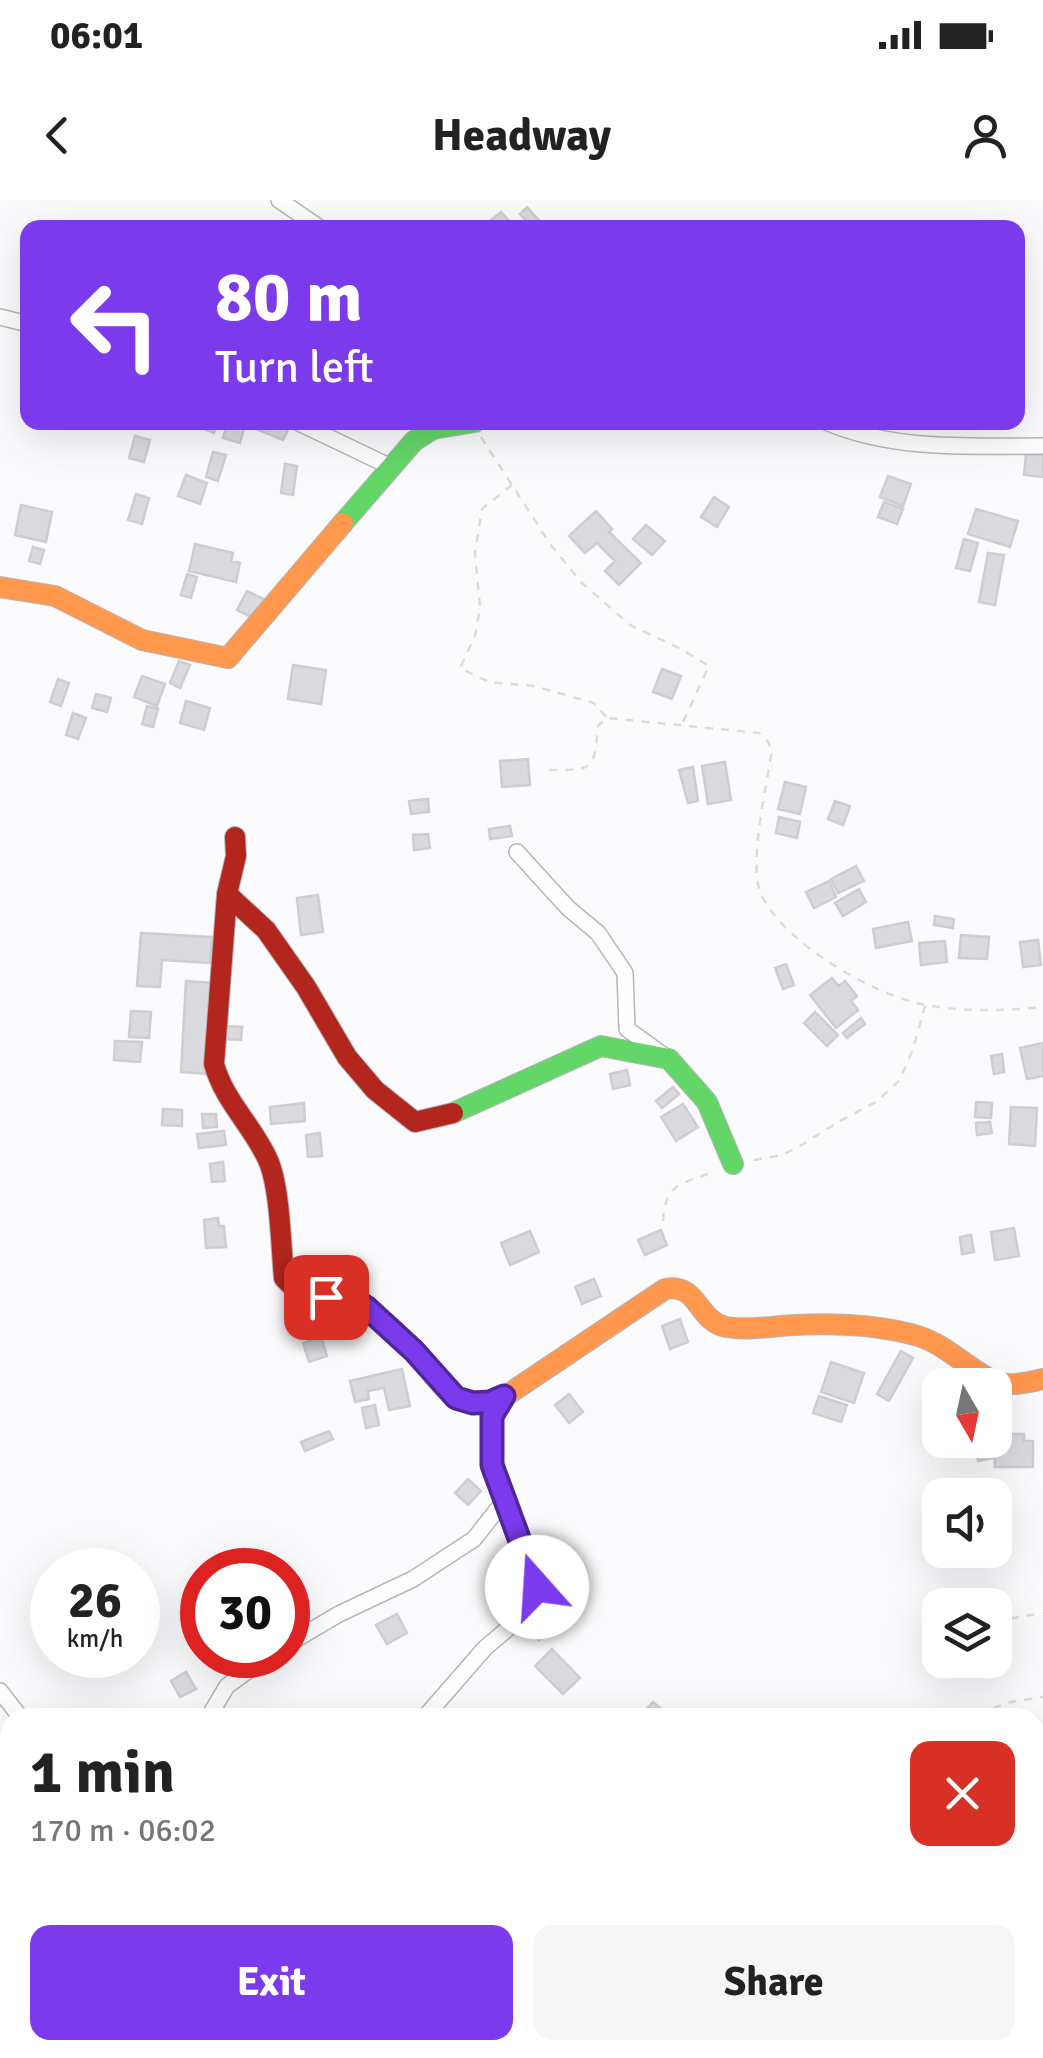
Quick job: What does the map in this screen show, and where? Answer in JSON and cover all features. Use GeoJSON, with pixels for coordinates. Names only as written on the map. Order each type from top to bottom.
{"type":"FeatureCollection","features":[{"type":"Feature","properties":{"kind":"street"},"geometry":{"type":"LineString","coordinates":[[279,200],[308,220]]}},
{"type":"Feature","properties":{"kind":"street"},"geometry":{"type":"LineString","coordinates":[[313,430],[391,468]]}},
{"type":"Feature","properties":{"kind":"street"},"geometry":{"type":"LineString","coordinates":[[0,587],[55,596],[142,640],[228,658],[414,441],[431,430]]}},
{"type":"Feature","properties":{"kind":"street"},"geometry":{"type":"LineString","coordinates":[[844,430],[903,443],[1043,446]]}},
{"type":"Feature","properties":{"kind":"street"},"geometry":{"type":"LineString","coordinates":[[236,837],[227,894],[214,1064],[224,1094],[269,1158],[274,1172],[284,1278],[301,1296],[352,1298],[414,1351],[456,1398],[473,1403],[504,1396],[665,1289],[676,1286],[685,1289],[716,1324],[853,1328],[910,1334],[946,1348],[994,1382],[1043,1380]]}},
{"type":"Feature","properties":{"kind":"street"},"geometry":{"type":"LineString","coordinates":[[516,852],[568,908],[598,933],[625,973],[627,1029],[669,1059],[707,1102],[733,1164]]}},
{"type":"Feature","properties":{"kind":"street"},"geometry":{"type":"LineString","coordinates":[[227,894],[266,930],[306,987],[347,1057],[375,1090],[415,1122],[449,1115],[601,1046],[669,1059]]}},
{"type":"Feature","properties":{"kind":"street"},"geometry":{"type":"LineString","coordinates":[[433,1708],[485,1648],[518,1620],[537,1587],[492,1465],[492,1416],[504,1396]]}},
{"type":"Feature","properties":{"kind":"street"},"geometry":{"type":"LineString","coordinates":[[310,1631],[413,1578],[474,1539],[504,1501]]}},
{"type":"Feature","properties":{"kind":"street"},"geometry":{"type":"LineString","coordinates":[[214,1708],[227,1686],[238,1678]]}},
{"type":"Feature","properties":{"kind":"path"},"geometry":{"type":"LineString","coordinates":[[478,430],[550,544],[581,582],[630,625],[709,666],[682,724]]}},
{"type":"Feature","properties":{"kind":"path"},"geometry":{"type":"LineString","coordinates":[[513,484],[482,509],[475,553],[480,608],[475,636],[460,668],[489,682],[534,686],[594,703],[607,718],[759,733],[772,750],[755,868],[760,893],[784,925],[816,955],[905,1000],[925,1005],[1001,1009],[1043,1007]]}},
{"type":"Feature","properties":{"kind":"path"},"geometry":{"type":"LineString","coordinates":[[548,770],[579,770],[588,766],[595,758],[598,726],[607,718]]}},
{"type":"Feature","properties":{"kind":"path"},"geometry":{"type":"LineString","coordinates":[[662,1221],[664,1203],[678,1186],[733,1164],[782,1155],[876,1102],[900,1080],[925,1005]]}},
{"type":"Feature","properties":{"kind":"path"},"geometry":{"type":"LineString","coordinates":[[1012,1618],[1043,1612]]}},
{"type":"Feature","properties":{"kind":"path"},"geometry":{"type":"LineString","coordinates":[[993,1708],[1043,1697]]}},
{"type":"Feature","properties":{"kind":"building"},"geometry":{"type":"Polygon","coordinates":[[[527,207],[539,220],[526,220],[520,214],[527,207]]]}},
{"type":"Feature","properties":{"kind":"building"},"geometry":{"type":"Polygon","coordinates":[[[501,212],[508,220],[491,220],[501,212]]]}},
{"type":"Feature","properties":{"kind":"building"},"geometry":{"type":"Polygon","coordinates":[[[226,430],[244,430],[240,443],[223,438],[226,430]]]}},
{"type":"Feature","properties":{"kind":"building"},"geometry":{"type":"Polygon","coordinates":[[[258,430],[288,430],[283,440],[258,430]]]}},
{"type":"Feature","properties":{"kind":"building"},"geometry":{"type":"Polygon","coordinates":[[[135,436],[150,440],[144,462],[129,458],[135,436]]]}},
{"type":"Feature","properties":{"kind":"building"},"geometry":{"type":"Polygon","coordinates":[[[213,452],[226,455],[218,481],[206,477],[213,452]]]}},
{"type":"Feature","properties":{"kind":"building"},"geometry":{"type":"Polygon","coordinates":[[[1026,454],[1043,455],[1043,477],[1024,475],[1026,454]]]}},
{"type":"Feature","properties":{"kind":"building"},"geometry":{"type":"Polygon","coordinates":[[[285,464],[297,466],[293,495],[281,493],[285,464]]]}},
{"type":"Feature","properties":{"kind":"building"},"geometry":{"type":"Polygon","coordinates":[[[186,475],[207,483],[200,504],[178,496],[186,475]]]}},
{"type":"Feature","properties":{"kind":"building"},"geometry":{"type":"Polygon","coordinates":[[[888,476],[911,484],[903,506],[880,497],[888,476]]]}},
{"type":"Feature","properties":{"kind":"building"},"geometry":{"type":"Polygon","coordinates":[[[136,494],[149,498],[142,524],[128,520],[136,494]]]}},
{"type":"Feature","properties":{"kind":"building"},"geometry":{"type":"Polygon","coordinates":[[[714,497],[729,507],[717,527],[701,517],[714,497]]]}},
{"type":"Feature","properties":{"kind":"building"},"geometry":{"type":"Polygon","coordinates":[[[884,502],[903,509],[897,524],[878,517],[884,502]]]}},
{"type":"Feature","properties":{"kind":"building"},"geometry":{"type":"Polygon","coordinates":[[[21,505],[52,512],[46,542],[15,535],[21,505]]]}},
{"type":"Feature","properties":{"kind":"building"},"geometry":{"type":"Polygon","coordinates":[[[976,509],[1018,521],[1010,547],[968,534],[976,509]]]}},
{"type":"Feature","properties":{"kind":"building"},"geometry":{"type":"Polygon","coordinates":[[[596,511],[612,529],[609,532],[641,563],[619,585],[605,571],[615,561],[597,543],[585,553],[569,536],[596,511]]]}},
{"type":"Feature","properties":{"kind":"building"},"geometry":{"type":"Polygon","coordinates":[[[646,525],[665,541],[652,555],[633,539],[646,525]]]}},
{"type":"Feature","properties":{"kind":"building"},"geometry":{"type":"Polygon","coordinates":[[[964,539],[978,543],[970,571],[956,568],[964,539]]]}},
{"type":"Feature","properties":{"kind":"building"},"geometry":{"type":"Polygon","coordinates":[[[195,544],[233,553],[231,561],[240,563],[236,582],[189,571],[195,544]]]}},
{"type":"Feature","properties":{"kind":"building"},"geometry":{"type":"Polygon","coordinates":[[[33,547],[44,550],[40,564],[29,561],[33,547]]]}},
{"type":"Feature","properties":{"kind":"building"},"geometry":{"type":"Polygon","coordinates":[[[988,553],[1004,555],[995,605],[979,602],[988,553]]]}},
{"type":"Feature","properties":{"kind":"building"},"geometry":{"type":"Polygon","coordinates":[[[187,574],[197,577],[191,598],[181,595],[187,574]]]}},
{"type":"Feature","properties":{"kind":"building"},"geometry":{"type":"Polygon","coordinates":[[[247,591],[264,599],[255,619],[237,610],[247,591]]]}},
{"type":"Feature","properties":{"kind":"building"},"geometry":{"type":"Polygon","coordinates":[[[179,661],[190,665],[180,688],[170,683],[179,661]]]}},
{"type":"Feature","properties":{"kind":"building"},"geometry":{"type":"Polygon","coordinates":[[[293,665],[326,670],[321,704],[288,699],[293,665]]]}},
{"type":"Feature","properties":{"kind":"building"},"geometry":{"type":"Polygon","coordinates":[[[662,669],[681,676],[672,699],[653,692],[662,669]]]}},
{"type":"Feature","properties":{"kind":"building"},"geometry":{"type":"Polygon","coordinates":[[[142,676],[165,684],[157,706],[134,697],[142,676]]]}},
{"type":"Feature","properties":{"kind":"building"},"geometry":{"type":"Polygon","coordinates":[[[58,679],[69,683],[61,706],[50,702],[58,679]]]}},
{"type":"Feature","properties":{"kind":"building"},"geometry":{"type":"Polygon","coordinates":[[[96,694],[111,698],[107,712],[92,708],[96,694]]]}},
{"type":"Feature","properties":{"kind":"building"},"geometry":{"type":"Polygon","coordinates":[[[186,701],[210,708],[204,730],[180,723],[186,701]]]}},
{"type":"Feature","properties":{"kind":"building"},"geometry":{"type":"Polygon","coordinates":[[[147,706],[158,709],[153,727],[142,724],[147,706]]]}},
{"type":"Feature","properties":{"kind":"building"},"geometry":{"type":"Polygon","coordinates":[[[73,713],[86,718],[78,739],[66,735],[73,713]]]}},
{"type":"Feature","properties":{"kind":"building"},"geometry":{"type":"Polygon","coordinates":[[[528,759],[530,785],[502,787],[500,761],[528,759]]]}},
{"type":"Feature","properties":{"kind":"building"},"geometry":{"type":"Polygon","coordinates":[[[725,762],[731,800],[708,804],[702,766],[725,762]]]}},
{"type":"Feature","properties":{"kind":"building"},"geometry":{"type":"Polygon","coordinates":[[[693,767],[698,801],[688,803],[679,770],[693,767]]]}},
{"type":"Feature","properties":{"kind":"building"},"geometry":{"type":"Polygon","coordinates":[[[785,782],[806,787],[800,814],[778,809],[785,782]]]}},
{"type":"Feature","properties":{"kind":"building"},"geometry":{"type":"Polygon","coordinates":[[[428,799],[429,812],[411,814],[409,801],[428,799]]]}},
{"type":"Feature","properties":{"kind":"building"},"geometry":{"type":"Polygon","coordinates":[[[835,801],[850,806],[843,825],[828,819],[835,801]]]}},
{"type":"Feature","properties":{"kind":"building"},"geometry":{"type":"Polygon","coordinates":[[[779,817],[800,822],[797,838],[776,833],[779,817]]]}},
{"type":"Feature","properties":{"kind":"building"},"geometry":{"type":"Polygon","coordinates":[[[510,826],[512,836],[490,839],[489,829],[510,826]]]}},
{"type":"Feature","properties":{"kind":"building"},"geometry":{"type":"Polygon","coordinates":[[[428,834],[430,848],[414,850],[413,835],[428,834]]]}},
{"type":"Feature","properties":{"kind":"building"},"geometry":{"type":"Polygon","coordinates":[[[856,866],[864,881],[838,893],[831,879],[856,866]]]}},
{"type":"Feature","properties":{"kind":"building"},"geometry":{"type":"Polygon","coordinates":[[[829,881],[836,897],[814,908],[806,892],[829,881]]]}},
{"type":"Feature","properties":{"kind":"building"},"geometry":{"type":"Polygon","coordinates":[[[859,889],[866,902],[843,916],[835,903],[859,889]]]}},
{"type":"Feature","properties":{"kind":"building"},"geometry":{"type":"Polygon","coordinates":[[[318,895],[323,932],[301,935],[297,898],[318,895]]]}},
{"type":"Feature","properties":{"kind":"building"},"geometry":{"type":"Polygon","coordinates":[[[935,916],[954,919],[953,928],[934,925],[935,916]]]}},
{"type":"Feature","properties":{"kind":"building"},"geometry":{"type":"Polygon","coordinates":[[[908,922],[912,941],[876,948],[873,929],[908,922]]]}},
{"type":"Feature","properties":{"kind":"building"},"geometry":{"type":"Polygon","coordinates":[[[141,933],[212,937],[210,963],[162,960],[160,987],[137,986],[141,933]]]}},
{"type":"Feature","properties":{"kind":"building"},"geometry":{"type":"Polygon","coordinates":[[[961,935],[989,937],[987,959],[959,958],[961,935]]]}},
{"type":"Feature","properties":{"kind":"building"},"geometry":{"type":"Polygon","coordinates":[[[1038,940],[1041,965],[1023,967],[1020,942],[1038,940]]]}},
{"type":"Feature","properties":{"kind":"building"},"geometry":{"type":"Polygon","coordinates":[[[945,941],[947,962],[921,965],[919,943],[945,941]]]}},
{"type":"Feature","properties":{"kind":"building"},"geometry":{"type":"Polygon","coordinates":[[[786,964],[794,985],[783,989],[775,968],[786,964]]]}},
{"type":"Feature","properties":{"kind":"building"},"geometry":{"type":"Polygon","coordinates":[[[832,978],[839,986],[845,981],[857,996],[851,1001],[858,1010],[836,1028],[810,995],[832,978]]]}},
{"type":"Feature","properties":{"kind":"building"},"geometry":{"type":"Polygon","coordinates":[[[186,981],[214,983],[209,1074],[181,1072],[186,981]]]}},
{"type":"Feature","properties":{"kind":"building"},"geometry":{"type":"Polygon","coordinates":[[[131,1011],[151,1012],[149,1038],[129,1037],[131,1011]]]}},
{"type":"Feature","properties":{"kind":"building"},"geometry":{"type":"Polygon","coordinates":[[[815,1012],[838,1035],[827,1046],[804,1023],[815,1012]]]}},
{"type":"Feature","properties":{"kind":"building"},"geometry":{"type":"Polygon","coordinates":[[[861,1018],[865,1024],[847,1038],[843,1033],[861,1018]]]}},
{"type":"Feature","properties":{"kind":"building"},"geometry":{"type":"Polygon","coordinates":[[[224,1026],[242,1027],[241,1040],[223,1039],[224,1026]]]}},
{"type":"Feature","properties":{"kind":"building"},"geometry":{"type":"Polygon","coordinates":[[[115,1041],[142,1042],[140,1062],[114,1060],[115,1041]]]}},
{"type":"Feature","properties":{"kind":"building"},"geometry":{"type":"Polygon","coordinates":[[[1043,1043],[1043,1076],[1027,1079],[1020,1048],[1043,1043]]]}},
{"type":"Feature","properties":{"kind":"building"},"geometry":{"type":"Polygon","coordinates":[[[1002,1054],[1004,1072],[994,1074],[991,1056],[1002,1054]]]}},
{"type":"Feature","properties":{"kind":"building"},"geometry":{"type":"Polygon","coordinates":[[[627,1070],[630,1085],[613,1089],[610,1074],[627,1070]]]}},
{"type":"Feature","properties":{"kind":"building"},"geometry":{"type":"Polygon","coordinates":[[[673,1087],[679,1094],[662,1108],[656,1101],[673,1087]]]}},
{"type":"Feature","properties":{"kind":"building"},"geometry":{"type":"Polygon","coordinates":[[[976,1102],[992,1103],[991,1118],[975,1117],[976,1102]]]}},
{"type":"Feature","properties":{"kind":"building"},"geometry":{"type":"Polygon","coordinates":[[[304,1103],[305,1121],[271,1124],[270,1107],[304,1103]]]}},
{"type":"Feature","properties":{"kind":"building"},"geometry":{"type":"Polygon","coordinates":[[[683,1104],[698,1127],[676,1141],[661,1117],[683,1104]]]}},
{"type":"Feature","properties":{"kind":"building"},"geometry":{"type":"Polygon","coordinates":[[[1011,1107],[1037,1108],[1035,1146],[1009,1144],[1011,1107]]]}},
{"type":"Feature","properties":{"kind":"building"},"geometry":{"type":"Polygon","coordinates":[[[163,1109],[182,1110],[182,1126],[162,1125],[163,1109]]]}},
{"type":"Feature","properties":{"kind":"building"},"geometry":{"type":"Polygon","coordinates":[[[202,1114],[216,1114],[217,1127],[203,1128],[202,1114]]]}},
{"type":"Feature","properties":{"kind":"building"},"geometry":{"type":"Polygon","coordinates":[[[990,1122],[992,1133],[977,1135],[976,1123],[990,1122]]]}},
{"type":"Feature","properties":{"kind":"building"},"geometry":{"type":"Polygon","coordinates":[[[224,1131],[226,1145],[199,1148],[197,1134],[224,1131]]]}},
{"type":"Feature","properties":{"kind":"building"},"geometry":{"type":"Polygon","coordinates":[[[320,1133],[322,1156],[308,1157],[306,1135],[320,1133]]]}},
{"type":"Feature","properties":{"kind":"building"},"geometry":{"type":"Polygon","coordinates":[[[223,1162],[225,1181],[212,1182],[210,1164],[223,1162]]]}},
{"type":"Feature","properties":{"kind":"building"},"geometry":{"type":"Polygon","coordinates":[[[218,1218],[219,1226],[224,1226],[226,1247],[206,1248],[204,1220],[218,1218]]]}},
{"type":"Feature","properties":{"kind":"building"},"geometry":{"type":"Polygon","coordinates":[[[1014,1228],[1019,1256],[995,1260],[991,1232],[1014,1228]]]}},
{"type":"Feature","properties":{"kind":"building"},"geometry":{"type":"Polygon","coordinates":[[[661,1230],[667,1245],[645,1255],[638,1240],[661,1230]]]}},
{"type":"Feature","properties":{"kind":"building"},"geometry":{"type":"Polygon","coordinates":[[[530,1231],[539,1252],[510,1265],[501,1243],[530,1231]]]}},
{"type":"Feature","properties":{"kind":"building"},"geometry":{"type":"Polygon","coordinates":[[[971,1235],[974,1252],[962,1254],[960,1237],[971,1235]]]}},
{"type":"Feature","properties":{"kind":"building"},"geometry":{"type":"Polygon","coordinates":[[[594,1279],[601,1296],[582,1304],[575,1287],[594,1279]]]}},
{"type":"Feature","properties":{"kind":"building"},"geometry":{"type":"Polygon","coordinates":[[[680,1319],[688,1342],[670,1349],[662,1326],[680,1319]]]}},
{"type":"Feature","properties":{"kind":"building"},"geometry":{"type":"Polygon","coordinates":[[[321,1337],[327,1356],[309,1362],[303,1343],[321,1337]]]}},
{"type":"Feature","properties":{"kind":"building"},"geometry":{"type":"Polygon","coordinates":[[[901,1351],[913,1358],[889,1401],[877,1394],[901,1351]]]}},
{"type":"Feature","properties":{"kind":"building"},"geometry":{"type":"Polygon","coordinates":[[[831,1362],[864,1373],[854,1403],[821,1392],[831,1362]]]}},
{"type":"Feature","properties":{"kind":"building"},"geometry":{"type":"Polygon","coordinates":[[[402,1369],[410,1406],[389,1410],[384,1388],[368,1391],[369,1399],[355,1402],[350,1381],[402,1369]]]}},
{"type":"Feature","properties":{"kind":"building"},"geometry":{"type":"Polygon","coordinates":[[[569,1394],[583,1412],[569,1423],[555,1405],[569,1394]]]}},
{"type":"Feature","properties":{"kind":"building"},"geometry":{"type":"Polygon","coordinates":[[[819,1396],[847,1405],[841,1422],[813,1413],[819,1396]]]}},
{"type":"Feature","properties":{"kind":"building"},"geometry":{"type":"Polygon","coordinates":[[[375,1405],[379,1425],[366,1428],[362,1408],[375,1405]]]}},
{"type":"Feature","properties":{"kind":"building"},"geometry":{"type":"Polygon","coordinates":[[[329,1431],[333,1439],[305,1451],[301,1442],[329,1431]]]}},
{"type":"Feature","properties":{"kind":"building"},"geometry":{"type":"Polygon","coordinates":[[[1012,1434],[1024,1434],[1024,1441],[1033,1441],[1033,1467],[995,1467],[995,1458],[1012,1458],[1012,1434]]]}},
{"type":"Feature","properties":{"kind":"building"},"geometry":{"type":"Polygon","coordinates":[[[468,1479],[481,1491],[468,1505],[455,1493],[468,1479]]]}},
{"type":"Feature","properties":{"kind":"building"},"geometry":{"type":"Polygon","coordinates":[[[548,1607],[559,1615],[539,1640],[529,1631],[548,1607]]]}},
{"type":"Feature","properties":{"kind":"building"},"geometry":{"type":"Polygon","coordinates":[[[397,1614],[407,1633],[387,1644],[376,1625],[397,1614]]]}},
{"type":"Feature","properties":{"kind":"building"},"geometry":{"type":"Polygon","coordinates":[[[552,1649],[580,1678],[563,1694],[535,1666],[552,1649]]]}},
{"type":"Feature","properties":{"kind":"building"},"geometry":{"type":"Polygon","coordinates":[[[180,1676],[190,1678],[196,1689],[180,1697],[171,1681],[180,1676]]]}},
{"type":"Feature","properties":{"kind":"traffic: fast"},"geometry":{"type":"LineString","coordinates":[[343,523],[414,441],[431,430]]}},
{"type":"Feature","properties":{"kind":"traffic: fast"},"geometry":{"type":"LineString","coordinates":[[453,1113],[601,1046],[669,1059],[707,1102],[733,1164]]}},
{"type":"Feature","properties":{"kind":"traffic: slow"},"geometry":{"type":"LineString","coordinates":[[0,587],[55,596],[142,640],[228,658],[343,523]]}},
{"type":"Feature","properties":{"kind":"traffic: slow"},"geometry":{"type":"LineString","coordinates":[[355,1302],[398,1334],[445,1389],[470,1402],[504,1397],[665,1289],[685,1291],[709,1317],[726,1327],[826,1324],[888,1329],[930,1340],[995,1381],[1015,1384],[1043,1379]]}},
{"type":"Feature","properties":{"kind":"traffic: jam"},"geometry":{"type":"LineString","coordinates":[[235,837],[236,856],[227,894],[266,930],[306,987],[347,1057],[375,1090],[415,1122],[453,1113]]}},
{"type":"Feature","properties":{"kind":"traffic: jam"},"geometry":{"type":"LineString","coordinates":[[227,894],[214,1064],[272,1171],[284,1278],[308,1294],[355,1302]]}},
{"type":"Feature","properties":{"kind":"route"},"geometry":{"type":"LineString","coordinates":[[326,1297],[352,1298],[366,1307],[414,1351],[456,1398],[473,1403],[504,1396],[492,1416],[492,1465],[537,1587]]}}]}
